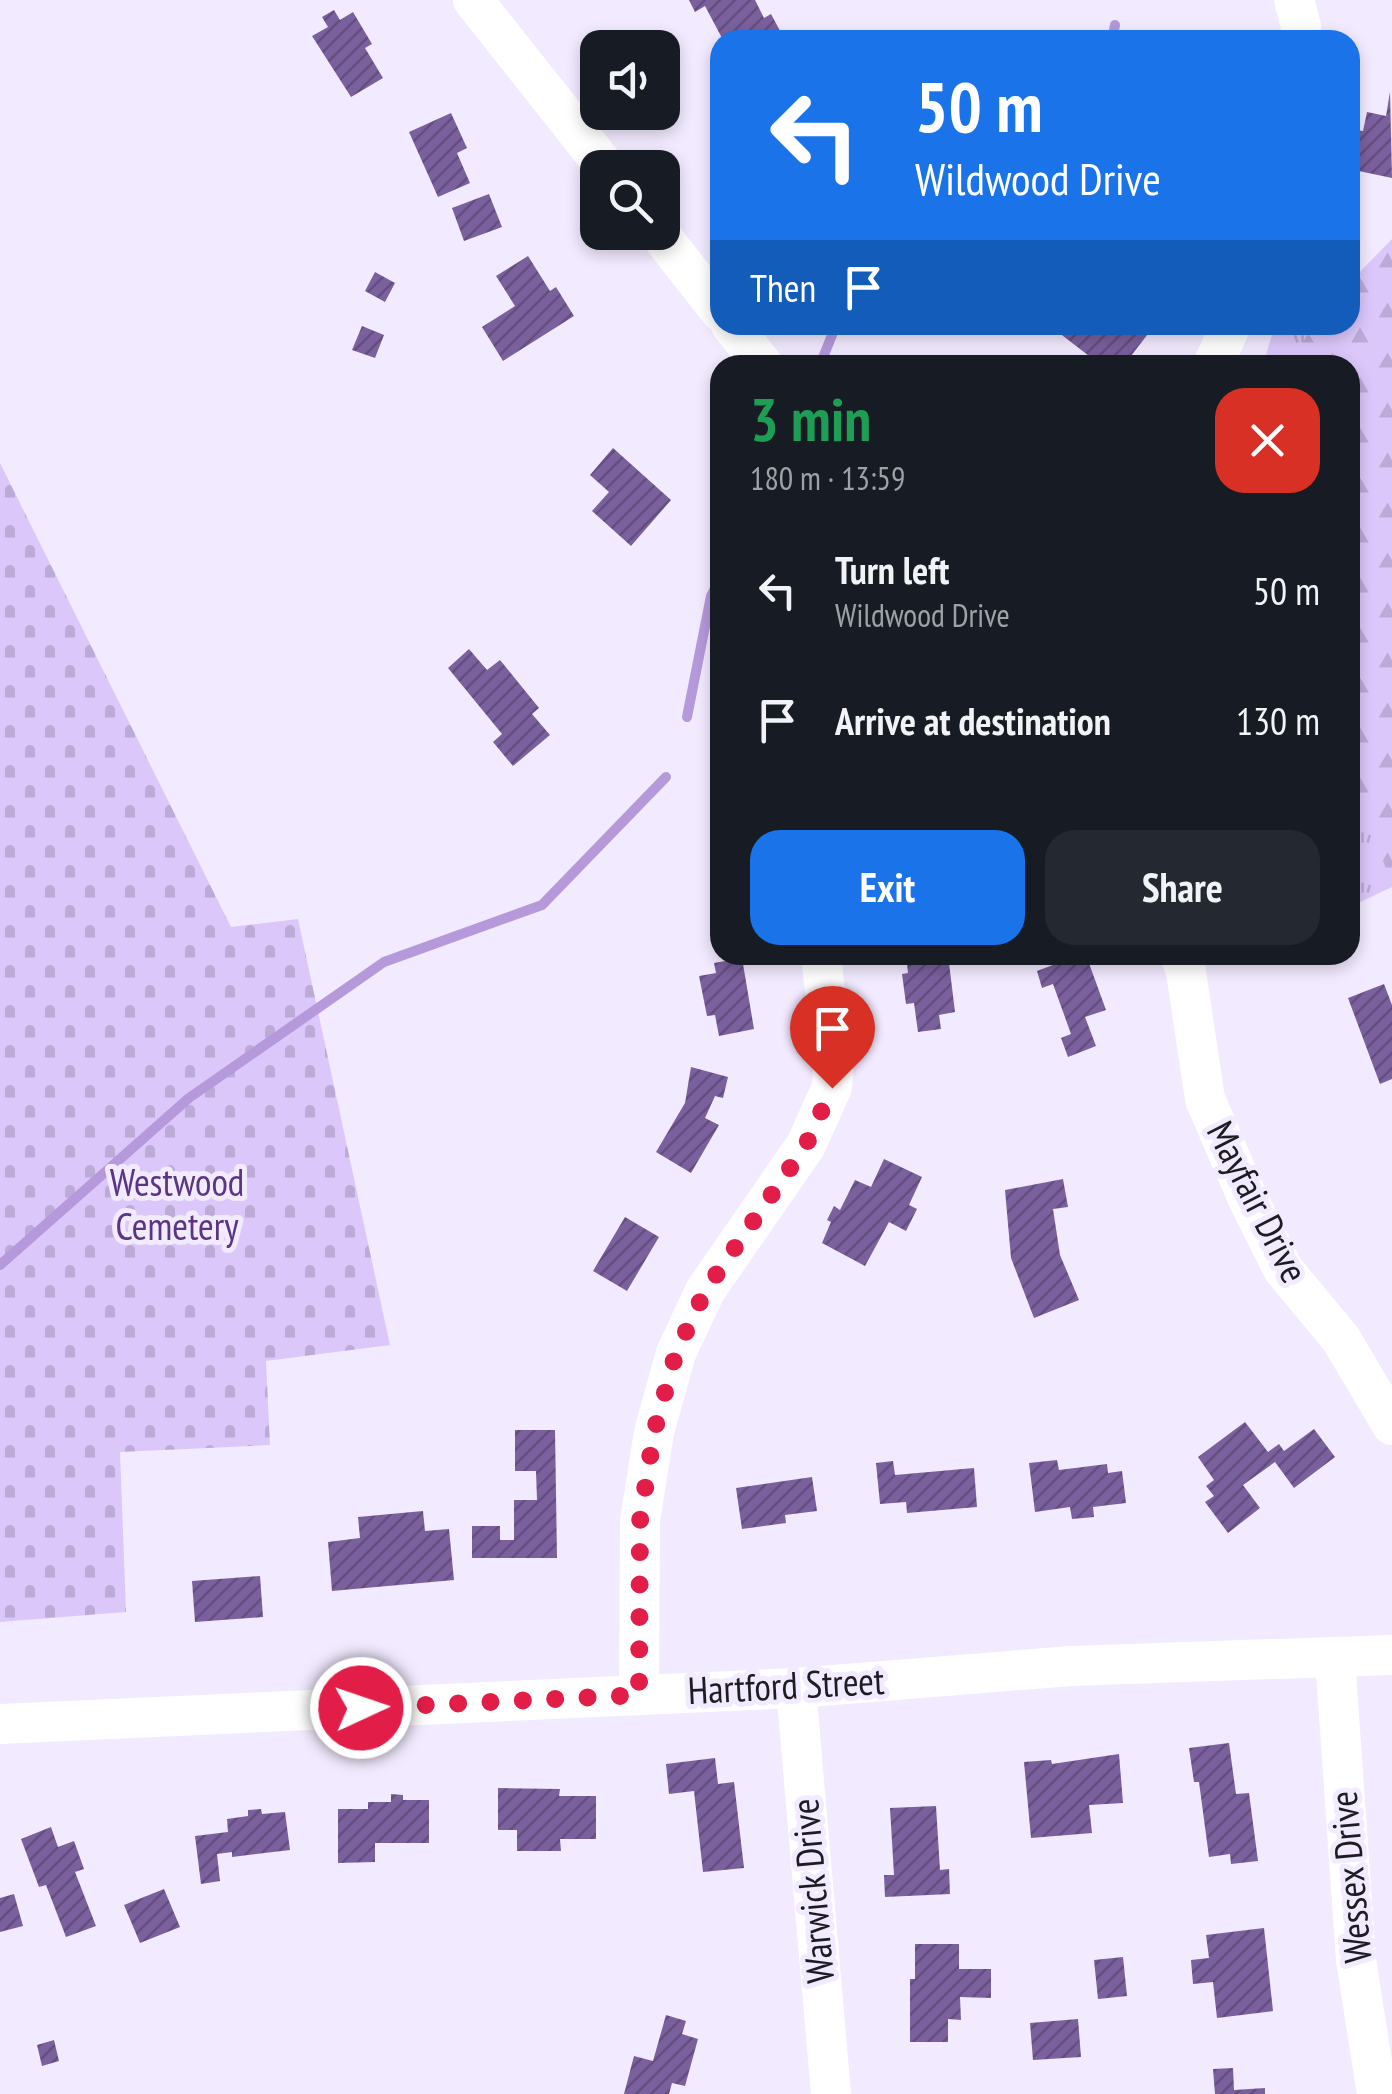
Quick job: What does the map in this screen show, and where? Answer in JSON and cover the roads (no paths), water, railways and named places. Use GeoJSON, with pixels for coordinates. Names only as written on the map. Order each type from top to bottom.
{"type":"FeatureCollection","features":[{"type":"Feature","properties":{"kind":"street"},"geometry":{"type":"LineString","coordinates":[[472,0],[592,150]]}},
{"type":"Feature","properties":{"kind":"street"},"geometry":{"type":"LineString","coordinates":[[1294,0],[1301,30]]}},
{"type":"Feature","properties":{"kind":"street"},"geometry":{"type":"LineString","coordinates":[[672,250],[710,298]]}},
{"type":"Feature","properties":{"kind":"street"},"geometry":{"type":"LineString","coordinates":[[739,335],[755,355]]}},
{"type":"Feature","properties":{"kind":"street"},"geometry":{"type":"LineString","coordinates":[[639,1695],[640,1521],[654,1432],[676,1353],[705,1291],[806,1145],[832,1088],[835,1037],[822,965]]}},
{"type":"Feature","properties":{"kind":"street","name":"Mayfair Drive"},"geometry":{"type":"LineString","coordinates":[[1184,965],[1205,1098],[1248,1199],[1282,1269],[1341,1339],[1392,1426]]}},
{"type":"Feature","properties":{"kind":"street","name":"Hartford Street"},"geometry":{"type":"LineString","coordinates":[[0,1724],[796,1688],[1071,1666],[1392,1655]]}},
{"type":"Feature","properties":{"kind":"street","name":"Wessex Drive"},"geometry":{"type":"LineString","coordinates":[[1335,1658],[1356,1960],[1378,2094]]}},
{"type":"Feature","properties":{"kind":"street","name":"Warwick Drive"},"geometry":{"type":"LineString","coordinates":[[796,1688],[831,2094]]}},
{"type":"Feature","properties":{"kind":"waterway"},"geometry":{"type":"LineString","coordinates":[[1114,30],[1115,25]]}},
{"type":"Feature","properties":{"kind":"waterway"},"geometry":{"type":"LineString","coordinates":[[824,355],[832,335]]}},
{"type":"Feature","properties":{"kind":"waterway"},"geometry":{"type":"LineString","coordinates":[[687,717],[710,601]]}},
{"type":"Feature","properties":{"kind":"waterway"},"geometry":{"type":"LineString","coordinates":[[0,1265],[189,1098],[384,962],[542,905],[666,777]]}},
{"type":"Feature","properties":{"kind":"park label","name":"Westwood Cemetery"},"geometry":{"type":"Point","coordinates":[177,1205]}}]}
